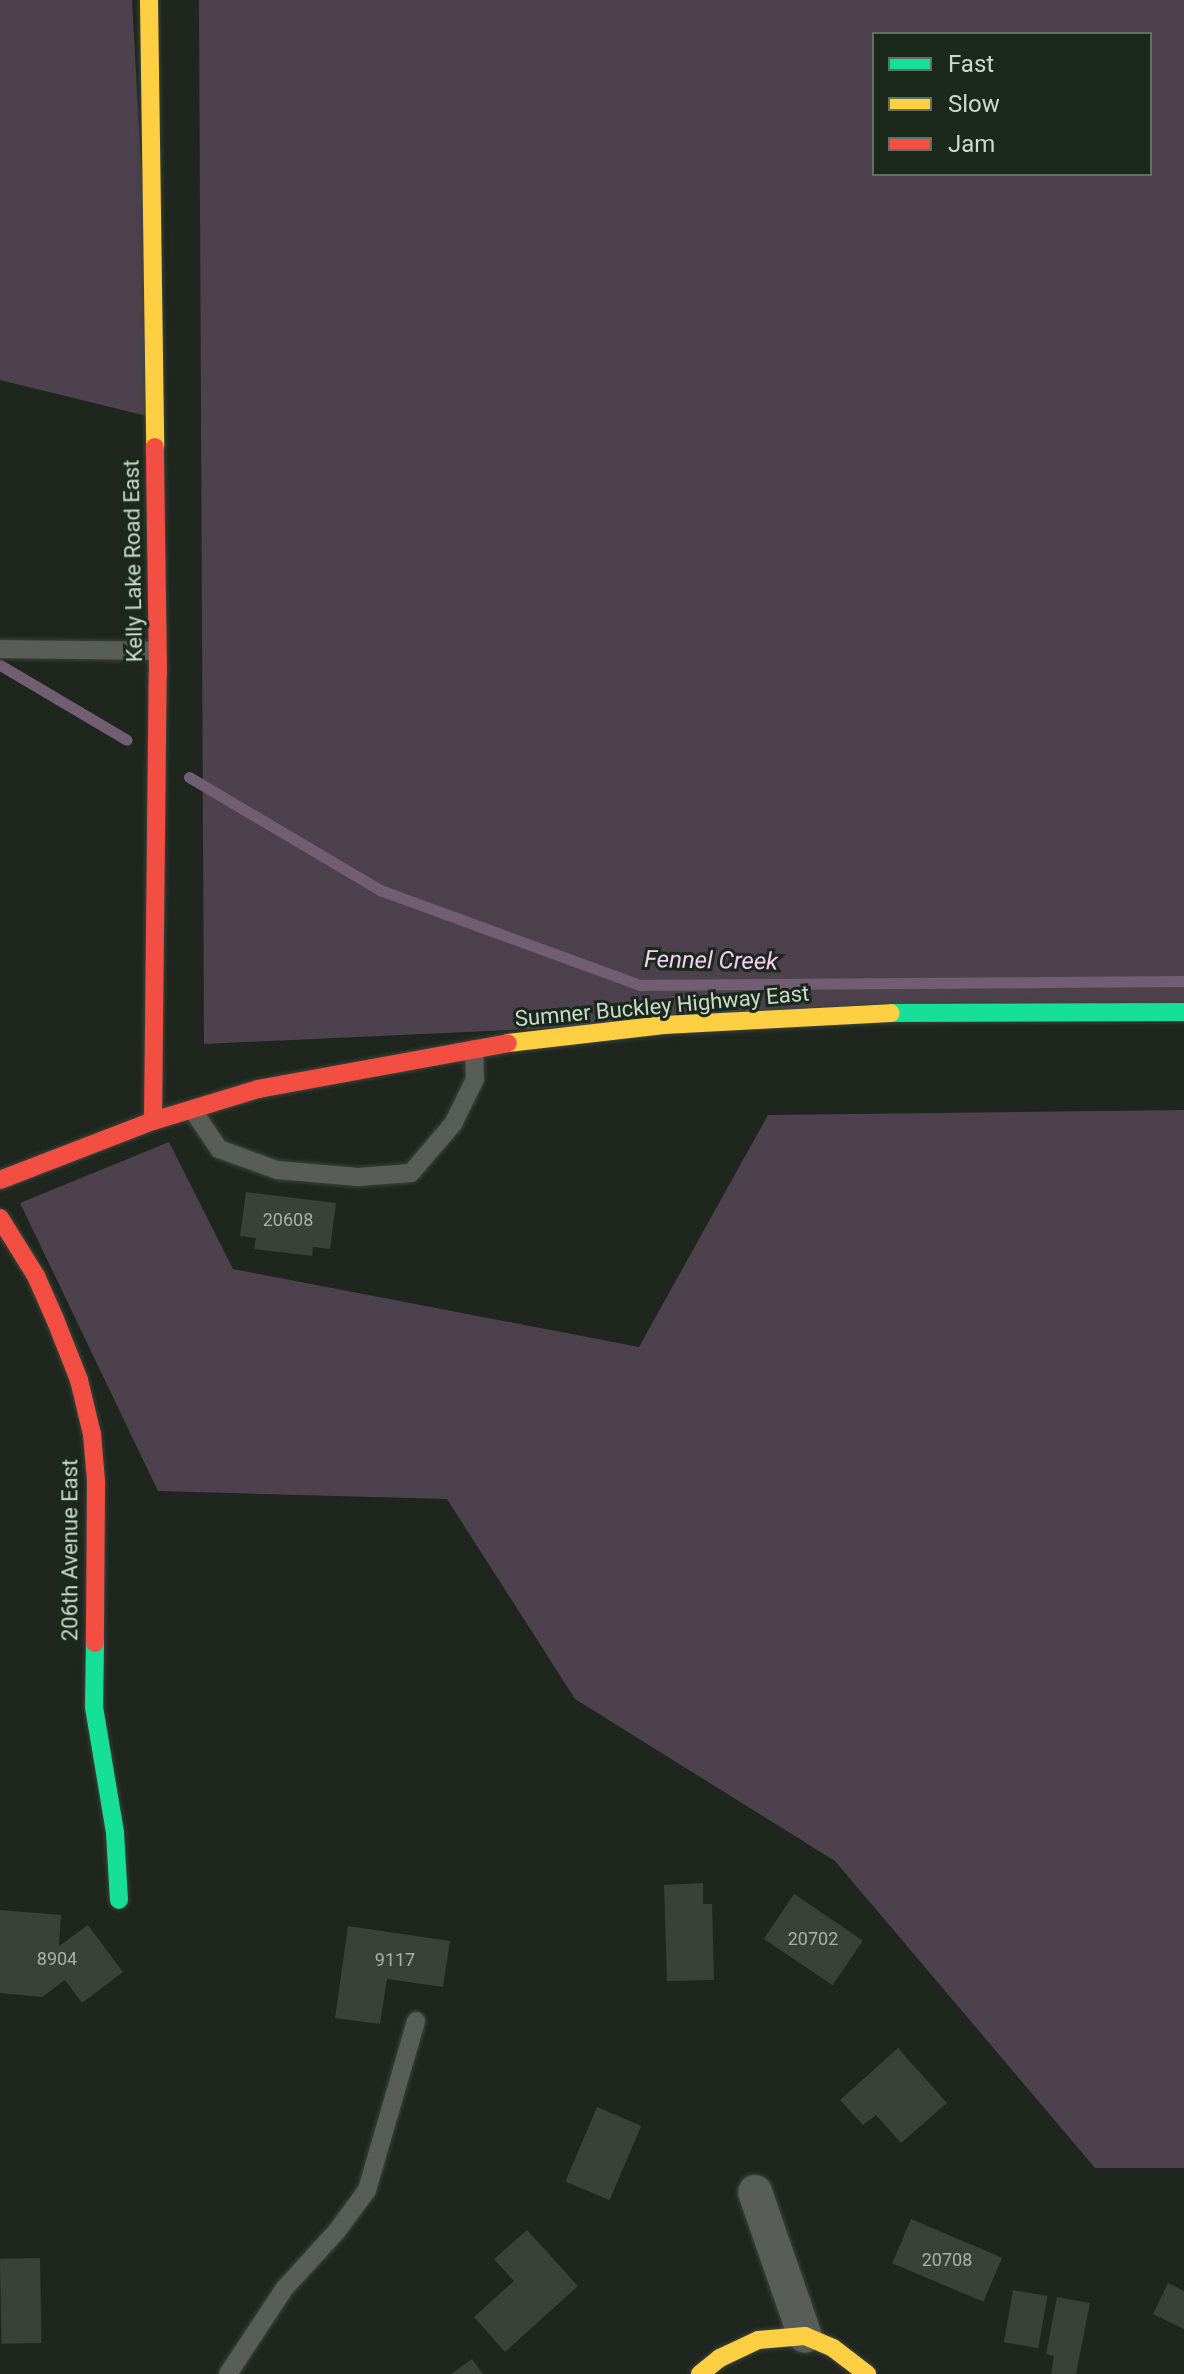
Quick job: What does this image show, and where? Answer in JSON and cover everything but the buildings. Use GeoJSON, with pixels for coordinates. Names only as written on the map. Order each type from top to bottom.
{"type":"FeatureCollection","features":[{"type":"Feature","properties":{"kind":"street","name":"Kelly Lake Road East"},"geometry":{"type":"LineString","coordinates":[[149,0],[157,651],[153,1121]]}},
{"type":"Feature","properties":{"kind":"street","name":"Sumner Buckley Highway East"},"geometry":{"type":"LineString","coordinates":[[0,1180],[153,1121],[258,1089],[474,1049],[664,1025],[858,1013],[1184,1012]]}},
{"type":"Feature","properties":{"kind":"street","name":"206th Avenue East"},"geometry":{"type":"LineString","coordinates":[[0,1218],[36,1276],[55,1319],[79,1380],[92,1434],[96,1481],[94,1707],[115,1833],[119,1900]]}},
{"type":"Feature","properties":{"kind":"street"},"geometry":{"type":"LineString","coordinates":[[755,2192],[805,2336]]}},
{"type":"Feature","properties":{"kind":"street"},"geometry":{"type":"LineString","coordinates":[[700,2374],[720,2358],[758,2340],[805,2336],[833,2348],[867,2374]]}},
{"type":"Feature","properties":{"kind":"lane"},"geometry":{"type":"LineString","coordinates":[[0,649],[157,651]]}},
{"type":"Feature","properties":{"kind":"lane"},"geometry":{"type":"LineString","coordinates":[[192,1109],[219,1149],[277,1170],[358,1177],[411,1173],[453,1124],[475,1079],[474,1049]]}},
{"type":"Feature","properties":{"kind":"lane"},"geometry":{"type":"LineString","coordinates":[[228,2374],[284,2289],[337,2231],[367,2190],[416,2021]]}},
{"type":"Feature","properties":{"kind":"shaded area"},"geometry":{"type":"Polygon","coordinates":[[[0,0],[132,0],[155,418],[0,380],[0,0]]]}},
{"type":"Feature","properties":{"kind":"shaded area"},"geometry":{"type":"Polygon","coordinates":[[[199,0],[1184,0],[1184,1006],[879,1013],[204,1044],[199,0]]]}},
{"type":"Feature","properties":{"kind":"shaded area"},"geometry":{"type":"Polygon","coordinates":[[[1184,1110],[1184,2168],[1095,2168],[835,1861],[575,1699],[447,1499],[158,1491],[20,1203],[169,1142],[233,1269],[639,1347],[768,1115],[1184,1110]]]}},
{"type":"Feature","properties":{"kind":"waterway","name":"Fennel Creek"},"geometry":{"type":"LineString","coordinates":[[0,665],[127,740]]}},
{"type":"Feature","properties":{"kind":"waterway","name":"Fennel Creek"},"geometry":{"type":"LineString","coordinates":[[189,777],[380,890],[640,985],[1184,981]]}},
{"type":"Feature","properties":{"kind":"traffic: fast"},"geometry":{"type":"LineString","coordinates":[[891,1013],[1184,1012]]}},
{"type":"Feature","properties":{"kind":"traffic: fast"},"geometry":{"type":"LineString","coordinates":[[95,1643],[94,1707],[115,1833],[119,1900]]}},
{"type":"Feature","properties":{"kind":"traffic: slow"},"geometry":{"type":"LineString","coordinates":[[149,0],[155,447]]}},
{"type":"Feature","properties":{"kind":"traffic: slow"},"geometry":{"type":"LineString","coordinates":[[508,1043],[664,1025],[891,1013]]}},
{"type":"Feature","properties":{"kind":"traffic: slow"},"geometry":{"type":"LineString","coordinates":[[700,2374],[720,2358],[758,2340],[805,2336],[833,2348],[867,2374]]}},
{"type":"Feature","properties":{"kind":"traffic: jam"},"geometry":{"type":"LineString","coordinates":[[153,1121],[158,673],[155,447]]}},
{"type":"Feature","properties":{"kind":"traffic: jam"},"geometry":{"type":"LineString","coordinates":[[0,1180],[153,1121],[258,1089],[508,1043]]}},
{"type":"Feature","properties":{"kind":"traffic: jam"},"geometry":{"type":"LineString","coordinates":[[0,1218],[36,1276],[55,1319],[79,1380],[92,1434],[96,1481],[95,1643]]}}]}
